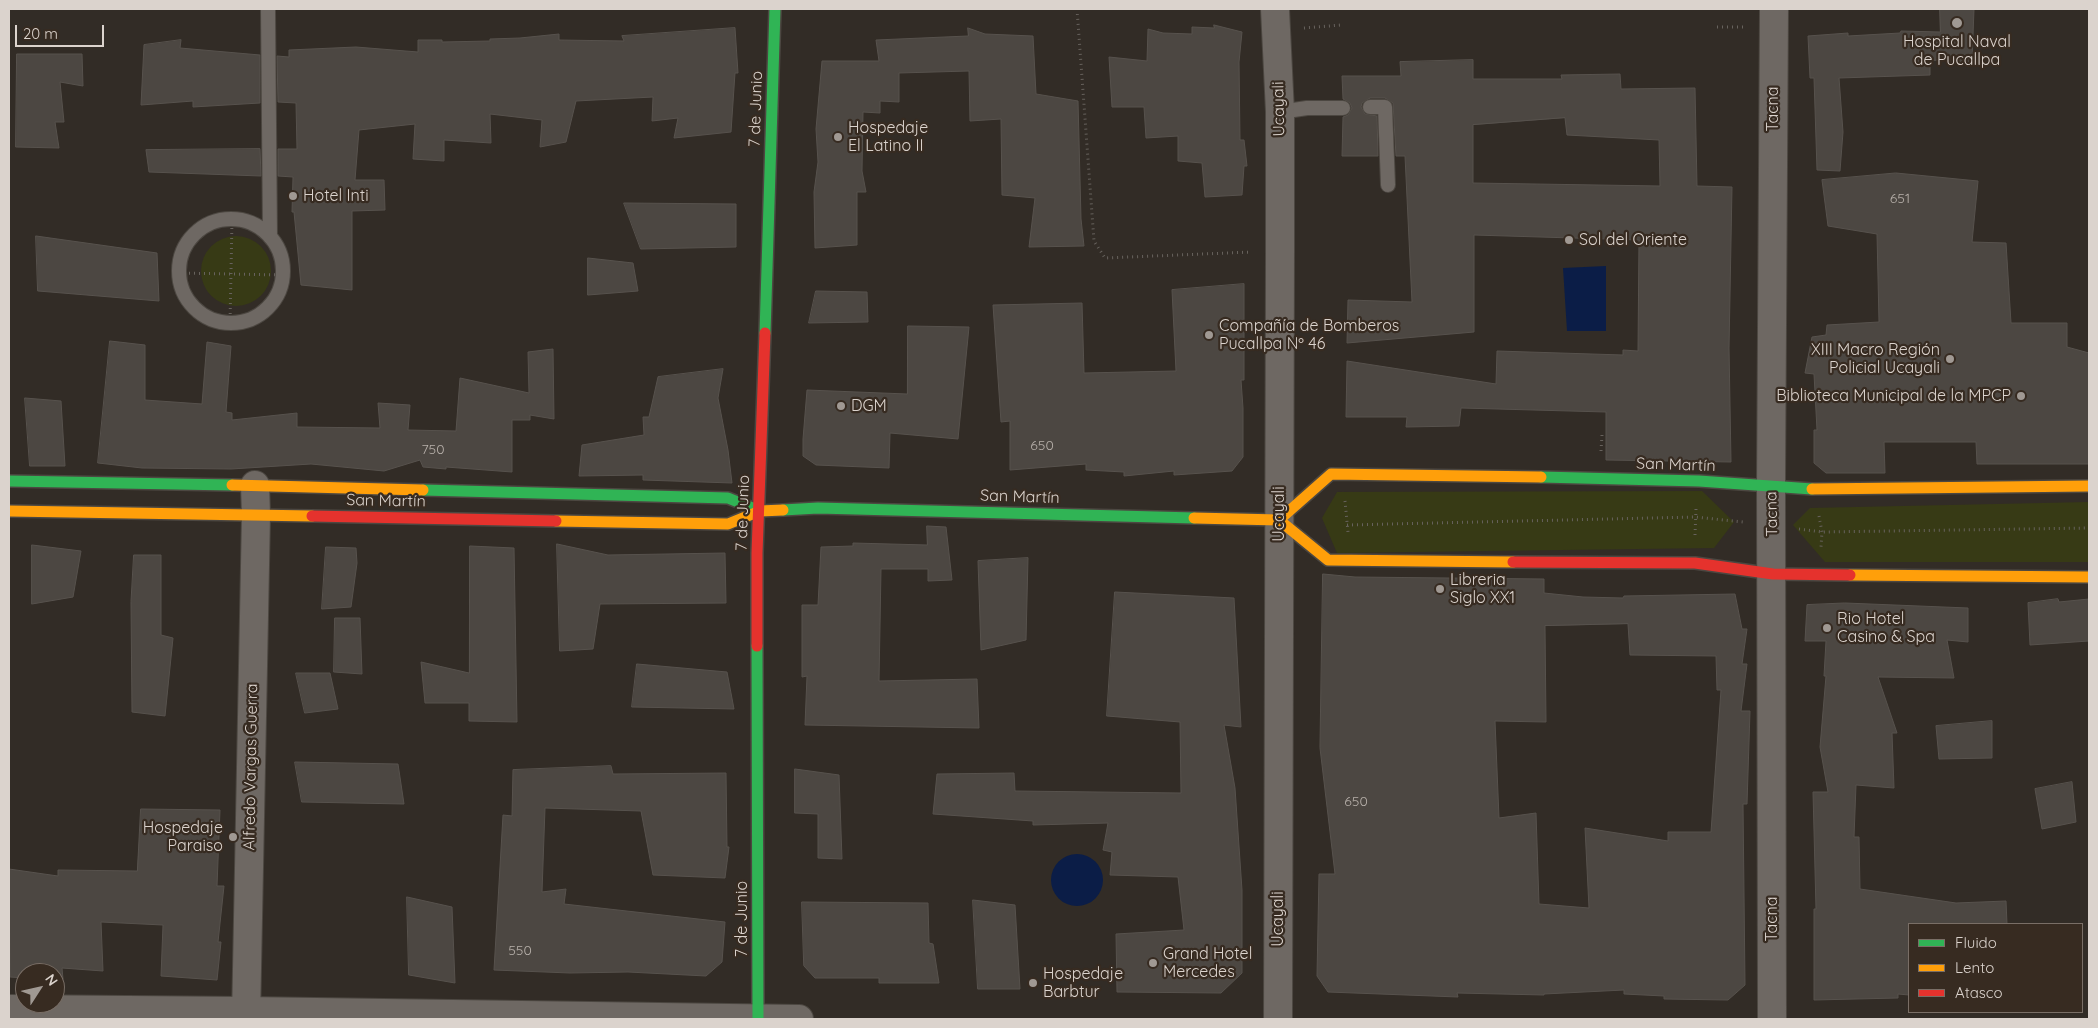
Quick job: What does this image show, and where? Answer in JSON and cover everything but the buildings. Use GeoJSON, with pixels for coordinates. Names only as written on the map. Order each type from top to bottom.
{"type":"FeatureCollection","features":[{"type":"Feature","properties":{"kind":"main road","name":"7 de Junio"},"geometry":{"type":"LineString","coordinates":[[758,1019],[757,553],[760,511],[775,9]]}},
{"type":"Feature","properties":{"kind":"main road","name":"San Martín"},"geometry":{"type":"LineString","coordinates":[[9,511],[728,524],[760,511],[818,508],[1279,520],[1331,474],[1343,473],[1699,481],[1813,489],[2089,486]]}},
{"type":"Feature","properties":{"kind":"main road","name":"San Martín"},"geometry":{"type":"LineString","coordinates":[[9,481],[255,485],[728,498],[760,511]]}},
{"type":"Feature","properties":{"kind":"main road"},"geometry":{"type":"LineString","coordinates":[[1279,520],[1328,560],[1696,563],[1772,574],[2089,577]]}},
{"type":"Feature","properties":{"kind":"street","name":"Tacna"},"geometry":{"type":"LineString","coordinates":[[1772,1019],[1771,485],[1774,9]]}},
{"type":"Feature","properties":{"kind":"street","name":"Ucayali"},"geometry":{"type":"LineString","coordinates":[[1276,20],[1280,112],[1278,1019]]}},
{"type":"Feature","properties":{"kind":"street","name":"Alfredo Vargas Guerra"},"geometry":{"type":"LineString","coordinates":[[246,1015],[256,515],[255,485]]}},
{"type":"Feature","properties":{"kind":"street"},"geometry":{"type":"LineString","coordinates":[[9,1009],[246,1015],[799,1019]]}},
{"type":"Feature","properties":{"kind":"lane"},"geometry":{"type":"LineString","coordinates":[[268,9],[270,237]]}},
{"type":"Feature","properties":{"kind":"lane"},"geometry":{"type":"LineString","coordinates":[[1370,107],[1385,107],[1388,185]]}},
{"type":"Feature","properties":{"kind":"lane"},"geometry":{"type":"LineString","coordinates":[[1280,112],[1307,108],[1343,108]]}},
{"type":"Feature","properties":{"kind":"lane"},"geometry":{"type":"LineString","coordinates":[[223,220],[232,220],[240,220],[256,226],[270,237],[279,252],[283,268],[281,286],[274,301],[262,313],[247,321],[230,324],[213,320],[198,312],[187,299],[180,283],[179,266],[184,249],[193,235],[207,225],[223,220]]}},
{"type":"Feature","properties":{"kind":"path"},"geometry":{"type":"LineString","coordinates":[[1077,9],[1094,241],[1105,258],[1280,251]]}},
{"type":"Feature","properties":{"kind":"path"},"geometry":{"type":"LineString","coordinates":[[1276,20],[1341,25]]}},
{"type":"Feature","properties":{"kind":"path"},"geometry":{"type":"LineString","coordinates":[[230,324],[232,220]]}},
{"type":"Feature","properties":{"kind":"path"},"geometry":{"type":"LineString","coordinates":[[179,273],[282,275]]}},
{"type":"Feature","properties":{"kind":"path"},"geometry":{"type":"LineString","coordinates":[[1343,473],[1347,525],[1355,561]]}},
{"type":"Feature","properties":{"kind":"path"},"geometry":{"type":"LineString","coordinates":[[1696,563],[1695,517],[1699,481]]}},
{"type":"Feature","properties":{"kind":"path"},"geometry":{"type":"LineString","coordinates":[[1813,489],[1822,532],[1817,575]]}},
{"type":"Feature","properties":{"kind":"path"},"geometry":{"type":"LineString","coordinates":[[1347,525],[1695,517]]}},
{"type":"Feature","properties":{"kind":"path"},"geometry":{"type":"LineString","coordinates":[[1822,532],[2089,528]]}},
{"type":"Feature","properties":{"kind":"green space"},"geometry":{"type":"Polygon","coordinates":[[[243,236],[256,242],[265,251],[269,257],[271,271],[269,285],[261,296],[250,304],[229,306],[222,304],[211,296],[203,285],[201,264],[203,257],[211,246],[222,238],[243,236]]]}},
{"type":"Feature","properties":{"kind":"green space"},"geometry":{"type":"Polygon","coordinates":[[[1702,491],[1734,522],[1714,548],[1337,553],[1322,518],[1337,492],[1702,491]]]}},
{"type":"Feature","properties":{"kind":"green space"},"geometry":{"type":"Polygon","coordinates":[[[2089,502],[2089,562],[1825,562],[1793,525],[1810,508],[2089,502]]]}},
{"type":"Feature","properties":{"kind":"water"},"geometry":{"type":"Polygon","coordinates":[[[1606,266],[1606,331],[1567,331],[1563,268],[1606,266]]]}},
{"type":"Feature","properties":{"kind":"water"},"geometry":{"type":"Polygon","coordinates":[[[1072,854],[1082,854],[1091,858],[1099,866],[1103,880],[1099,894],[1091,902],[1082,906],[1072,906],[1063,902],[1055,894],[1051,885],[1051,875],[1055,866],[1063,858],[1072,854]]]}},
{"type":"Feature","properties":{"kind":"traffic: fast"},"geometry":{"type":"LineString","coordinates":[[765,333],[775,9]]}},
{"type":"Feature","properties":{"kind":"traffic: fast"},"geometry":{"type":"LineString","coordinates":[[1541,477],[1699,481],[1812,489]]}},
{"type":"Feature","properties":{"kind":"traffic: fast"},"geometry":{"type":"LineString","coordinates":[[9,481],[232,485]]}},
{"type":"Feature","properties":{"kind":"traffic: fast"},"geometry":{"type":"LineString","coordinates":[[423,490],[728,498],[760,511]]}},
{"type":"Feature","properties":{"kind":"traffic: fast"},"geometry":{"type":"LineString","coordinates":[[783,510],[818,508],[1194,518]]}},
{"type":"Feature","properties":{"kind":"traffic: fast"},"geometry":{"type":"LineString","coordinates":[[757,646],[758,1019]]}},
{"type":"Feature","properties":{"kind":"traffic: slow"},"geometry":{"type":"LineString","coordinates":[[1279,520],[1331,474],[1541,477]]}},
{"type":"Feature","properties":{"kind":"traffic: slow"},"geometry":{"type":"LineString","coordinates":[[232,485],[423,490]]}},
{"type":"Feature","properties":{"kind":"traffic: slow"},"geometry":{"type":"LineString","coordinates":[[1812,489],[2089,486]]}},
{"type":"Feature","properties":{"kind":"traffic: slow"},"geometry":{"type":"LineString","coordinates":[[556,521],[728,524],[760,511],[783,510]]}},
{"type":"Feature","properties":{"kind":"traffic: slow"},"geometry":{"type":"LineString","coordinates":[[9,511],[312,516]]}},
{"type":"Feature","properties":{"kind":"traffic: slow"},"geometry":{"type":"LineString","coordinates":[[1194,518],[1279,520],[1328,560],[1513,562]]}},
{"type":"Feature","properties":{"kind":"traffic: slow"},"geometry":{"type":"LineString","coordinates":[[1850,575],[2089,577]]}},
{"type":"Feature","properties":{"kind":"traffic: jam"},"geometry":{"type":"LineString","coordinates":[[757,646],[757,553],[765,333]]}},
{"type":"Feature","properties":{"kind":"traffic: jam"},"geometry":{"type":"LineString","coordinates":[[312,516],[556,521]]}},
{"type":"Feature","properties":{"kind":"traffic: jam"},"geometry":{"type":"LineString","coordinates":[[1513,562],[1695,563],[1773,574],[1850,575]]}},
{"type":"Feature","properties":{"kind":"place","name":"Hospital Naval de Pucallpa"},"geometry":{"type":"Point","coordinates":[1957,23]}},
{"type":"Feature","properties":{"kind":"place","name":"Hospedaje El Latino II"},"geometry":{"type":"Point","coordinates":[838,137]}},
{"type":"Feature","properties":{"kind":"place","name":"Hotel Inti"},"geometry":{"type":"Point","coordinates":[293,196]}},
{"type":"Feature","properties":{"kind":"place","name":"Sol del Oriente"},"geometry":{"type":"Point","coordinates":[1569,240]}},
{"type":"Feature","properties":{"kind":"place","name":"Compañía de Bomberos Pucallpa Nº 46"},"geometry":{"type":"Point","coordinates":[1209,335]}},
{"type":"Feature","properties":{"kind":"place","name":"XIII Macro Región Policial Ucayali"},"geometry":{"type":"Point","coordinates":[1950,359]}},
{"type":"Feature","properties":{"kind":"place","name":"Biblioteca Municipal de la MPCP"},"geometry":{"type":"Point","coordinates":[2021,396]}},
{"type":"Feature","properties":{"kind":"place","name":"DGM"},"geometry":{"type":"Point","coordinates":[841,406]}},
{"type":"Feature","properties":{"kind":"place","name":"Libreria Siglo XX1"},"geometry":{"type":"Point","coordinates":[1440,589]}},
{"type":"Feature","properties":{"kind":"place","name":"Rio Hotel Casino & Spa"},"geometry":{"type":"Point","coordinates":[1827,628]}},
{"type":"Feature","properties":{"kind":"place","name":"Hospedaje Paraiso"},"geometry":{"type":"Point","coordinates":[233,837]}},
{"type":"Feature","properties":{"kind":"place","name":"Grand Hotel Mercedes"},"geometry":{"type":"Point","coordinates":[1153,963]}},
{"type":"Feature","properties":{"kind":"place","name":"Hospedaje Barbtur"},"geometry":{"type":"Point","coordinates":[1033,983]}}]}
